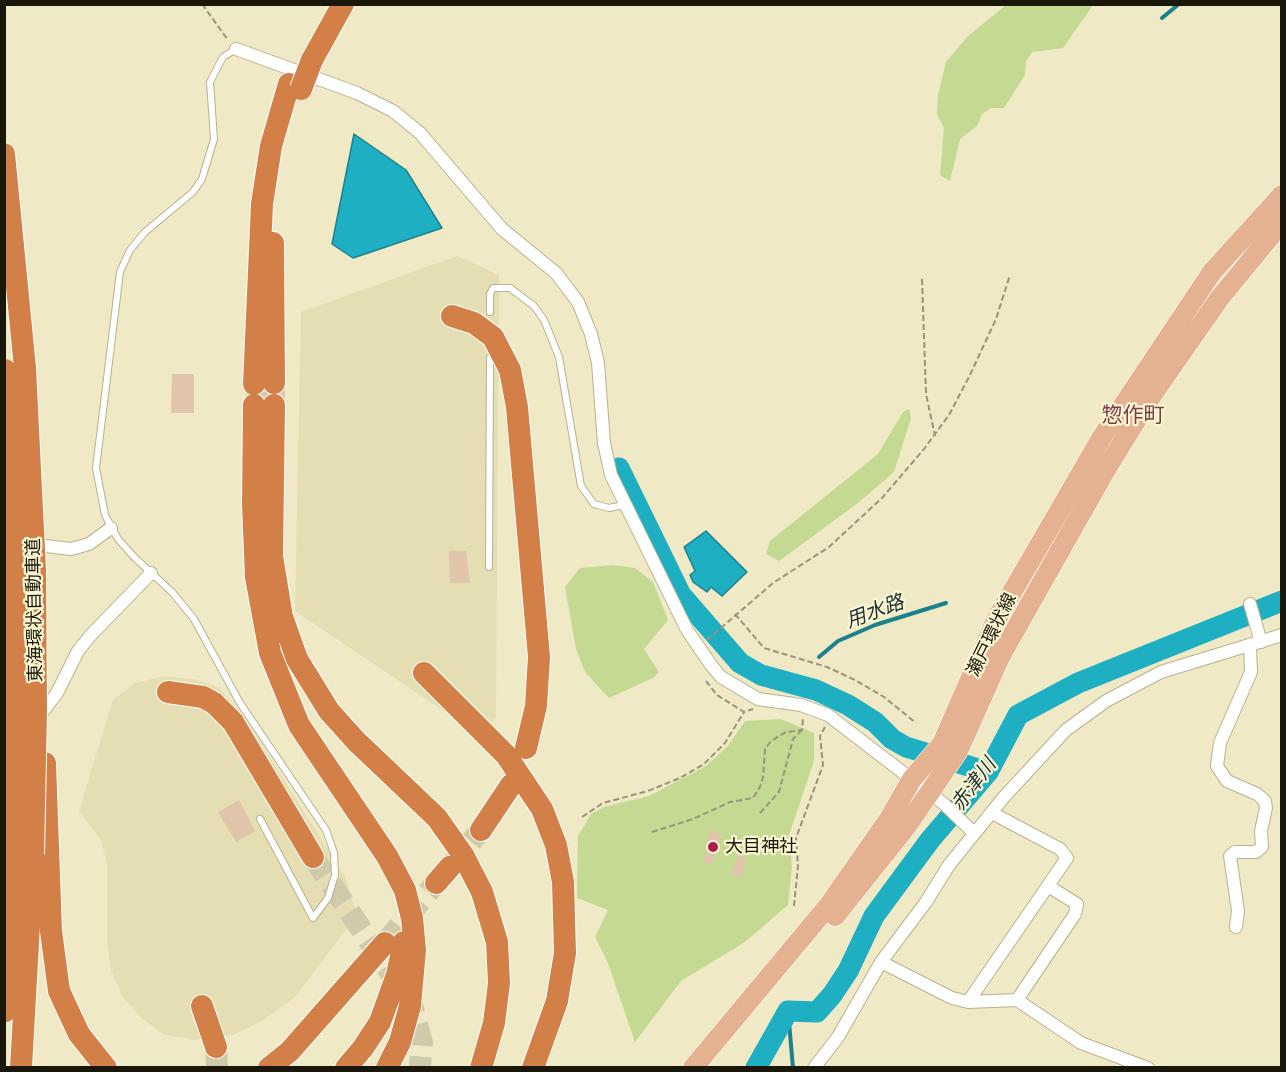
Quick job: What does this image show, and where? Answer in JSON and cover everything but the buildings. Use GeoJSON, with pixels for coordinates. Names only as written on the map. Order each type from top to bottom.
{"type":"FeatureCollection","features":[{"type":"Feature","properties":{"kind":"highway"},"geometry":{"type":"LineString","coordinates":[[327,4],[271,146],[262,204],[264,394],[272,556],[277,596],[289,638],[308,678],[329,711],[356,741],[437,818],[474,874],[488,908],[497,942],[497,1002],[489,1043],[481,1068]]}},
{"type":"Feature","properties":{"kind":"highway"},"geometry":{"type":"LineString","coordinates":[[306,58],[343,4]]}},
{"type":"Feature","properties":{"kind":"highway","name":"東海環状自動車道"},"geometry":{"type":"LineString","coordinates":[[4,154],[11,368],[9,535],[16,710],[25,852],[21,1068]]}},
{"type":"Feature","properties":{"kind":"highway"},"geometry":{"type":"LineString","coordinates":[[452,316],[474,323],[493,337],[510,370],[518,406],[539,657],[536,706],[526,748]]}},
{"type":"Feature","properties":{"kind":"highway","name":"東海環状自動車道"},"geometry":{"type":"LineString","coordinates":[[4,1012],[25,852],[36,710],[34,570],[11,368]]}},
{"type":"Feature","properties":{"kind":"highway"},"geometry":{"type":"LineString","coordinates":[[264,394],[253,504],[256,577],[270,654],[278,679],[303,733],[397,873],[412,918],[414,968],[405,1024],[387,1068]]}},
{"type":"Feature","properties":{"kind":"highway"},"geometry":{"type":"LineString","coordinates":[[424,673],[506,755],[542,809],[556,845],[563,882],[565,953],[557,1001],[533,1068]]}},
{"type":"Feature","properties":{"kind":"highway"},"geometry":{"type":"LineString","coordinates":[[168,692],[203,698],[214,704],[233,722],[313,857]]}},
{"type":"Feature","properties":{"kind":"highway"},"geometry":{"type":"LineString","coordinates":[[481,830],[511,785]]}},
{"type":"Feature","properties":{"kind":"highway"},"geometry":{"type":"LineString","coordinates":[[25,852],[64,1005],[80,1034],[106,1068]]}},
{"type":"Feature","properties":{"kind":"highway"},"geometry":{"type":"LineString","coordinates":[[345,1068],[373,1035],[387,1007],[397,975],[404,945],[406,917],[397,873]]}},
{"type":"Feature","properties":{"kind":"highway"},"geometry":{"type":"LineString","coordinates":[[269,1068],[290,1051],[385,943]]}},
{"type":"Feature","properties":{"kind":"highway"},"geometry":{"type":"LineString","coordinates":[[467,1068],[484,1038],[497,1002]]}},
{"type":"Feature","properties":{"kind":"highway"},"geometry":{"type":"LineString","coordinates":[[202,1006],[216,1047]]}},
{"type":"Feature","properties":{"kind":"highway"},"geometry":{"type":"LineString","coordinates":[[80,1034],[117,1068]]}},
{"type":"Feature","properties":{"kind":"main road","name":"瀬戸環状線"},"geometry":{"type":"LineString","coordinates":[[706,1068],[781,976],[868,878],[939,791],[950,748],[996,620],[1102,438],[1212,272],[1281,195]]}},
{"type":"Feature","properties":{"kind":"main road","name":"瀬戸環状線"},"geometry":{"type":"LineString","coordinates":[[693,1068],[829,905],[889,819],[919,771],[950,748],[1105,471],[1150,398],[1219,299],[1281,222]]}},
{"type":"Feature","properties":{"kind":"street"},"geometry":{"type":"LineString","coordinates":[[236,49],[357,93],[393,111],[420,133],[502,229],[556,273],[578,302],[591,334],[597,363],[604,443],[611,475],[624,505],[698,648],[721,677],[758,699],[804,706],[828,715],[919,771],[939,791],[974,834]]}},
{"type":"Feature","properties":{"kind":"street"},"geometry":{"type":"LineString","coordinates":[[9,535],[71,549],[89,544],[111,528]]}},
{"type":"Feature","properties":{"kind":"street"},"geometry":{"type":"LineString","coordinates":[[44,710],[57,693],[78,651],[151,573]]}},
{"type":"Feature","properties":{"kind":"street"},"geometry":{"type":"LineString","coordinates":[[1236,927],[1238,911],[1230,856],[1235,852],[1256,852],[1262,847],[1261,831],[1266,808],[1265,801],[1257,794],[1227,781],[1217,766],[1221,743],[1251,672],[1257,641],[1250,604]]}},
{"type":"Feature","properties":{"kind":"street"},"geometry":{"type":"LineString","coordinates":[[814,1068],[838,1037],[881,962],[974,834],[1065,730],[1106,701],[1161,672],[1281,635]]}},
{"type":"Feature","properties":{"kind":"street"},"geometry":{"type":"LineString","coordinates":[[968,1002],[1067,858],[1060,849],[992,813]]}},
{"type":"Feature","properties":{"kind":"street"},"geometry":{"type":"LineString","coordinates":[[1017,1000],[1075,914],[1077,904],[1048,886]]}},
{"type":"Feature","properties":{"kind":"street"},"geometry":{"type":"LineString","coordinates":[[881,962],[942,995],[968,1002],[1017,1000],[1081,1043],[1148,1068]]}},
{"type":"Feature","properties":{"kind":"lane"},"geometry":{"type":"LineString","coordinates":[[236,49],[223,57],[210,81],[214,139],[202,179],[188,197],[145,232],[130,250],[120,272],[96,468],[101,501],[111,528],[125,548],[172,592],[194,619],[240,703],[326,830],[334,853],[335,875],[328,898],[313,918],[260,819]]}},
{"type":"Feature","properties":{"kind":"lane"},"geometry":{"type":"LineString","coordinates":[[490,312],[490,294],[493,288],[501,286],[510,288],[534,306],[544,320],[553,336],[559,357],[581,486],[594,504],[609,508],[624,505]]}},
{"type":"Feature","properties":{"kind":"lane"},"geometry":{"type":"LineString","coordinates":[[489,567],[490,358]]}},
{"type":"Feature","properties":{"kind":"path"},"geometry":{"type":"LineString","coordinates":[[202,4],[236,49]]}},
{"type":"Feature","properties":{"kind":"path"},"geometry":{"type":"LineString","coordinates":[[698,648],[773,583],[829,547],[882,498],[934,436],[970,375],[996,319],[1010,275]]}},
{"type":"Feature","properties":{"kind":"path"},"geometry":{"type":"LineString","coordinates":[[922,279],[926,394],[934,436]]}},
{"type":"Feature","properties":{"kind":"path"},"geometry":{"type":"LineString","coordinates":[[735,614],[764,648],[827,667],[855,680],[884,697],[916,723]]}},
{"type":"Feature","properties":{"kind":"path"},"geometry":{"type":"LineString","coordinates":[[705,681],[717,695],[744,712]]}},
{"type":"Feature","properties":{"kind":"path"},"geometry":{"type":"LineString","coordinates":[[582,817],[603,803],[648,791],[680,778],[704,764],[725,743],[744,712],[754,709],[758,699]]}},
{"type":"Feature","properties":{"kind":"path"},"geometry":{"type":"LineString","coordinates":[[760,813],[779,792],[792,739],[802,730],[804,706]]}},
{"type":"Feature","properties":{"kind":"path"},"geometry":{"type":"LineString","coordinates":[[794,906],[798,866],[796,838],[823,765],[820,736],[828,715]]}},
{"type":"Feature","properties":{"kind":"path"},"geometry":{"type":"LineString","coordinates":[[652,832],[693,819],[730,802],[753,798],[760,788],[765,749],[771,741],[786,732],[802,730]]}},
{"type":"Feature","properties":{"kind":"shaded area"},"geometry":{"type":"Polygon","coordinates":[[[457,256],[499,275],[496,718],[478,734],[295,611],[301,312],[457,256]]]}},
{"type":"Feature","properties":{"kind":"shaded area"},"geometry":{"type":"Polygon","coordinates":[[[162,676],[194,679],[219,688],[242,713],[345,877],[357,915],[295,997],[262,1021],[233,1035],[193,1040],[163,1034],[140,1017],[123,997],[111,970],[107,941],[107,864],[101,840],[79,811],[113,700],[134,684],[162,676]]]}},
{"type":"Feature","properties":{"kind":"green space"},"geometry":{"type":"Polygon","coordinates":[[[1006,5],[1093,5],[1063,48],[1032,52],[1026,61],[1025,75],[1004,108],[991,108],[982,114],[977,126],[960,139],[950,181],[940,175],[944,128],[937,114],[938,95],[946,62],[967,37],[1006,5]]]}},
{"type":"Feature","properties":{"kind":"green space"},"geometry":{"type":"Polygon","coordinates":[[[909,409],[911,418],[894,472],[858,503],[779,561],[766,554],[770,541],[878,454],[903,412],[909,409]]]}},
{"type":"Feature","properties":{"kind":"green space"},"geometry":{"type":"Polygon","coordinates":[[[612,565],[635,568],[653,582],[668,620],[644,649],[659,672],[653,678],[609,698],[585,672],[576,649],[565,587],[580,568],[612,565]]]}},
{"type":"Feature","properties":{"kind":"green space"},"geometry":{"type":"Polygon","coordinates":[[[781,719],[814,733],[814,761],[789,835],[792,867],[788,905],[745,942],[681,981],[635,1042],[608,963],[595,937],[608,910],[577,898],[578,836],[591,814],[604,807],[649,796],[706,766],[727,747],[745,721],[781,719]]]}},
{"type":"Feature","properties":{"kind":"water"},"geometry":{"type":"Polygon","coordinates":[[[354,134],[406,170],[442,228],[353,258],[332,244],[354,134]]]}},
{"type":"Feature","properties":{"kind":"water"},"geometry":{"type":"Polygon","coordinates":[[[706,531],[747,572],[722,596],[711,587],[707,592],[693,582],[690,575],[695,571],[684,547],[706,531]]]}},
{"type":"Feature","properties":{"kind":"waterway"},"geometry":{"type":"LineString","coordinates":[[1162,18],[1179,4]]}},
{"type":"Feature","properties":{"kind":"waterway"},"geometry":{"type":"LineString","coordinates":[[619,468],[681,595],[740,663],[761,675],[816,690],[848,705],[875,722],[892,739],[906,747],[988,772]]}},
{"type":"Feature","properties":{"kind":"waterway","name":"赤津川"},"geometry":{"type":"LineString","coordinates":[[756,1068],[788,1011],[817,1012],[832,995],[848,971],[874,916],[930,840],[988,772],[1018,715],[1078,683],[1282,601]]}},
{"type":"Feature","properties":{"kind":"waterway","name":"用水路"},"geometry":{"type":"LineString","coordinates":[[819,657],[838,641],[875,625],[946,603]]}},
{"type":"Feature","properties":{"kind":"waterway"},"geometry":{"type":"LineString","coordinates":[[788,1011],[793,1068]]}},
{"type":"Feature","properties":{"kind":"tunnel"},"geometry":{"type":"LineString","coordinates":[[450,867],[481,830]]}},
{"type":"Feature","properties":{"kind":"tunnel"},"geometry":{"type":"LineString","coordinates":[[313,857],[412,1005],[422,1043],[420,1068]]}},
{"type":"Feature","properties":{"kind":"tunnel"},"geometry":{"type":"LineString","coordinates":[[385,943],[436,883]]}},
{"type":"Feature","properties":{"kind":"tunnel"},"geometry":{"type":"LineString","coordinates":[[216,1047],[217,1068]]}},
{"type":"Feature","properties":{"kind":"place","name":"大目神社"},"geometry":{"type":"Point","coordinates":[713,847]}},
{"type":"Feature","properties":{"kind":"district","name":"惣作町"},"geometry":{"type":"Point","coordinates":[1133,416]}}]}
